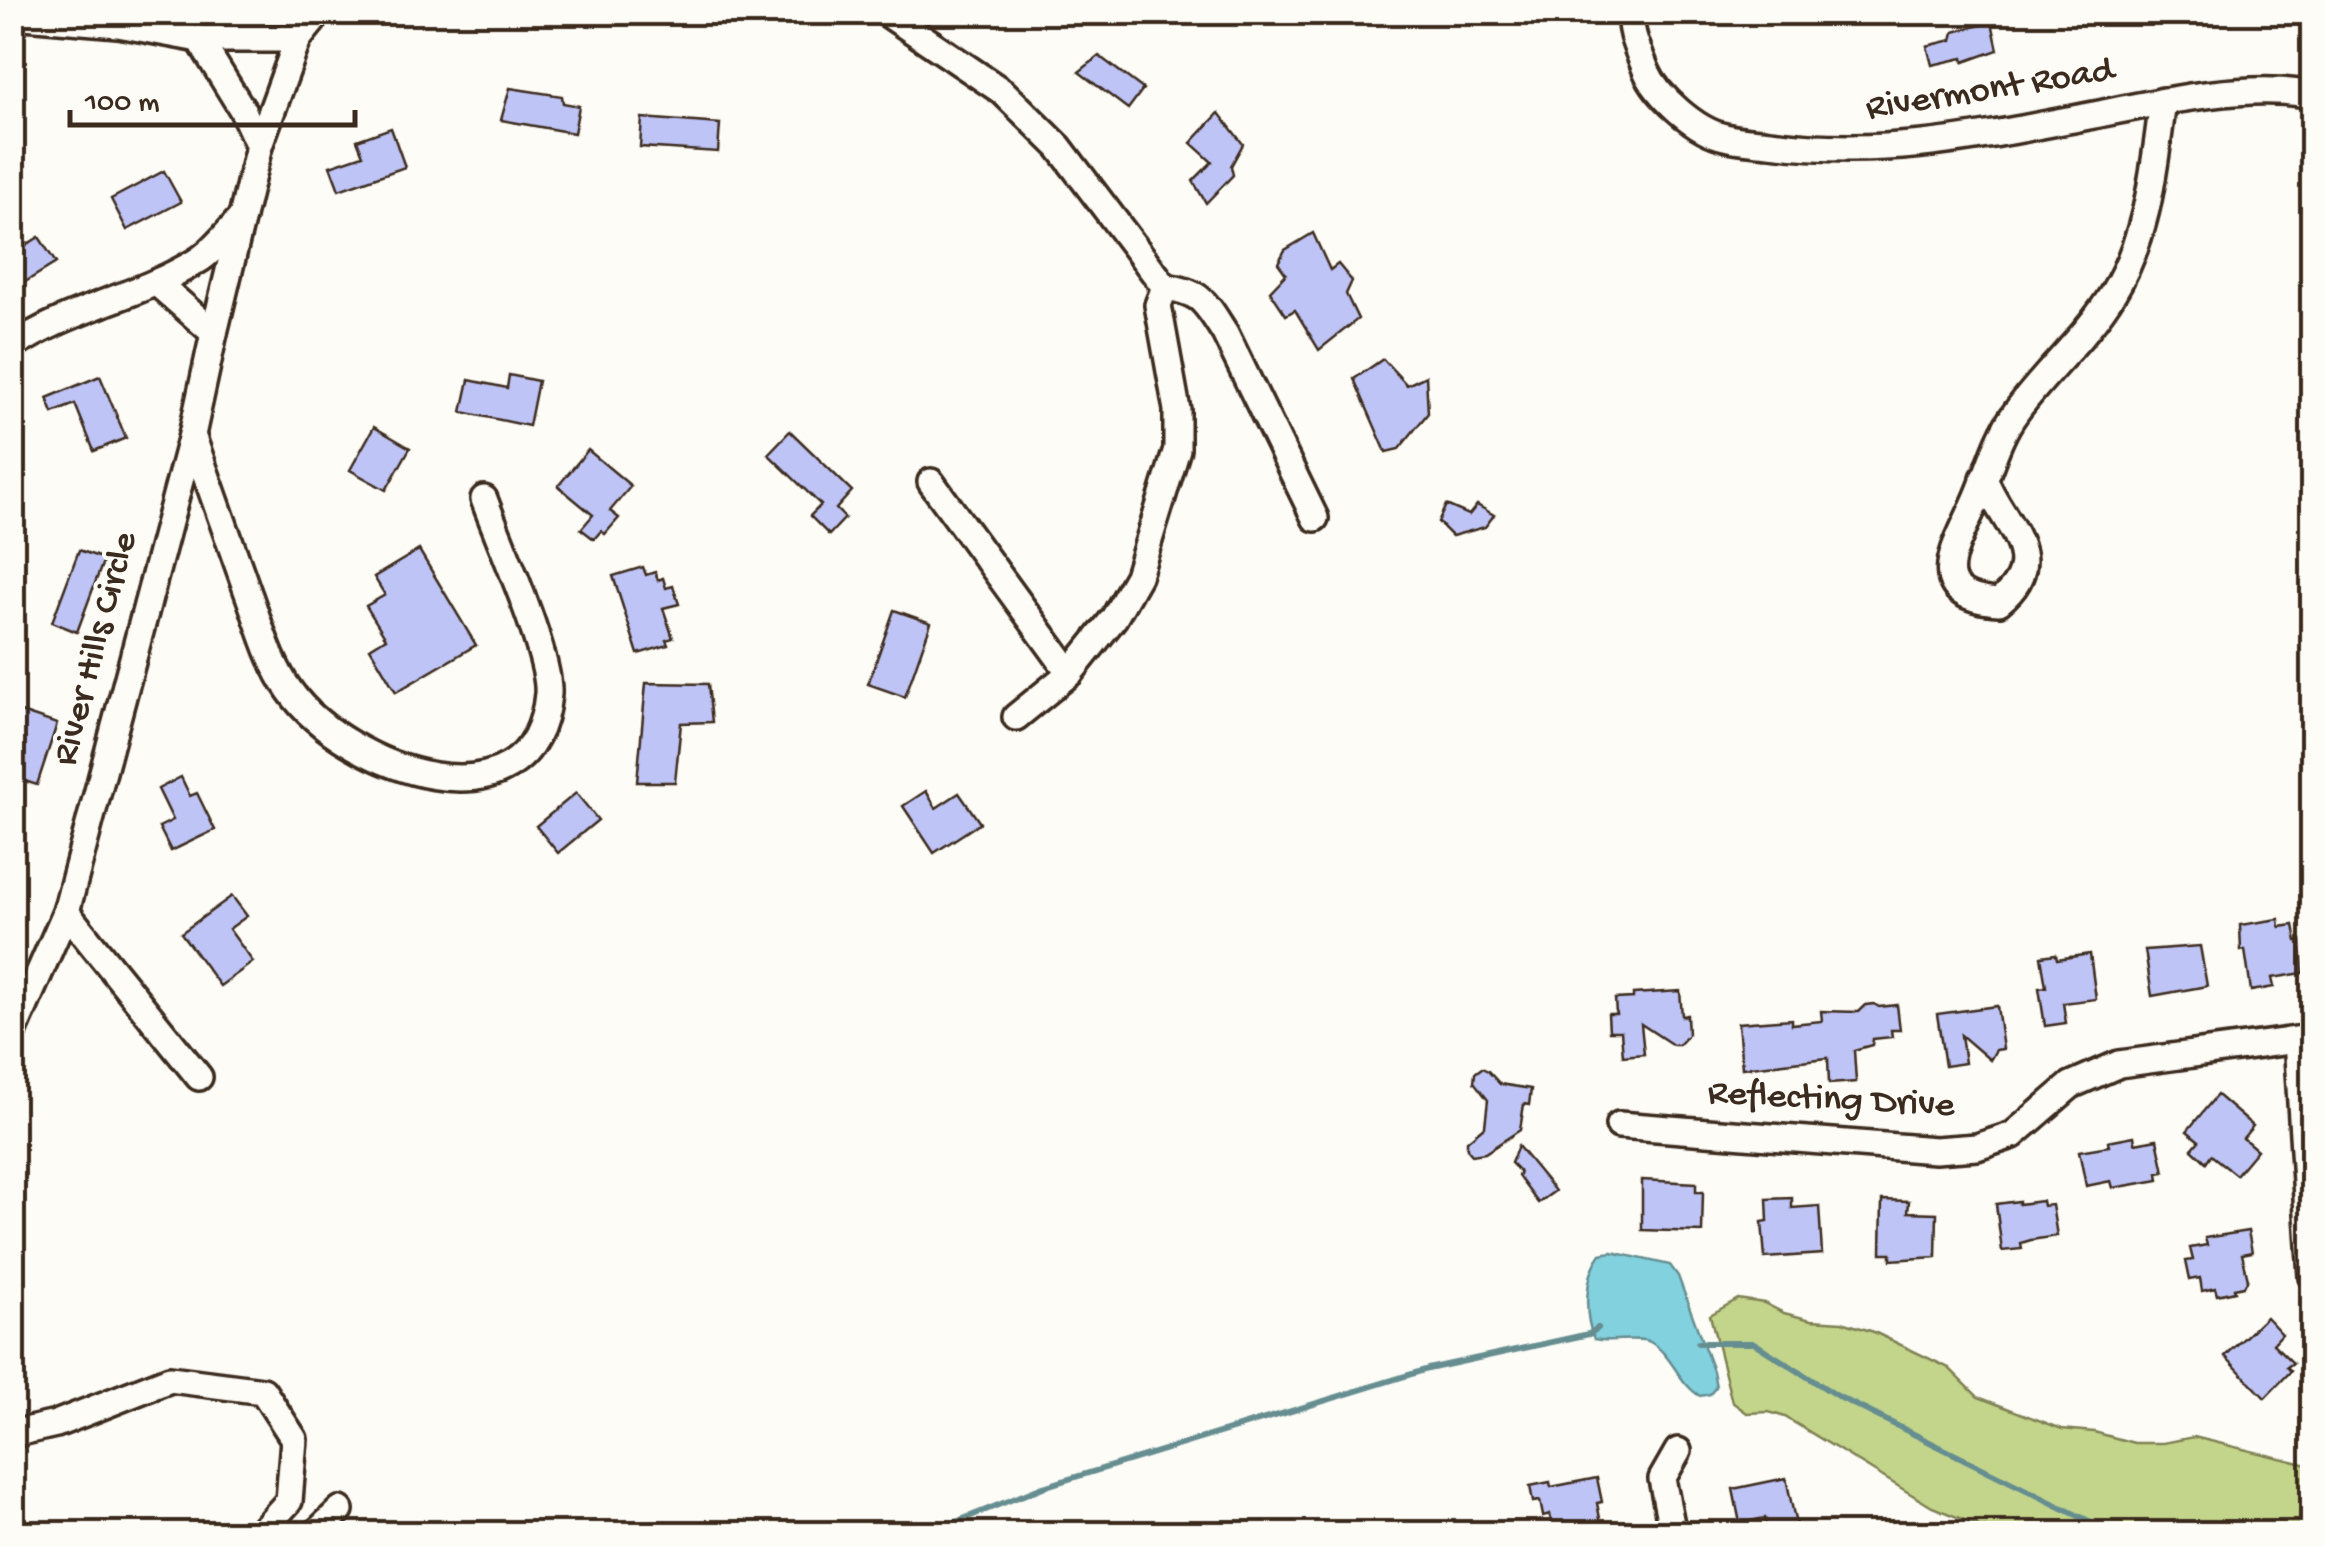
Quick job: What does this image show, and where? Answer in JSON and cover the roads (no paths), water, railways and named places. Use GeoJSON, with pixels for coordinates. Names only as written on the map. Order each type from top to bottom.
{"type":"FeatureCollection","features":[{"type":"Feature","properties":{"kind":"street","name":"River Hills Circle"},"geometry":{"type":"LineString","coordinates":[[12,1035],[66,912],[192,435],[259,146],[298,39],[320,12]]}},
{"type":"Feature","properties":{"kind":"street"},"geometry":{"type":"LineString","coordinates":[[885,12],[989,82],[1017,106],[1059,147],[1164,287],[1191,291],[1208,307],[1225,332],[1315,518]]}},
{"type":"Feature","properties":{"kind":"street","name":"Rivermont Road"},"geometry":{"type":"LineString","coordinates":[[1632,12],[1634,37],[1654,89],[1686,116],[1720,137],[1823,149],[1886,150],[1956,142],[2163,101],[2285,89],[2312,95]]}},
{"type":"Feature","properties":{"kind":"street"},"geometry":{"type":"LineString","coordinates":[[12,14],[118,24],[199,39],[298,39]]}},
{"type":"Feature","properties":{"kind":"street"},"geometry":{"type":"LineString","coordinates":[[199,39],[242,109],[259,146]]}},
{"type":"Feature","properties":{"kind":"street"},"geometry":{"type":"LineString","coordinates":[[1984,478],[2014,415],[2102,307],[2134,250],[2148,210],[2163,101]]}},
{"type":"Feature","properties":{"kind":"street"},"geometry":{"type":"LineString","coordinates":[[12,347],[86,309],[157,283],[201,259],[242,217]]}},
{"type":"Feature","properties":{"kind":"street"},"geometry":{"type":"LineString","coordinates":[[157,283],[214,332]]}},
{"type":"Feature","properties":{"kind":"street"},"geometry":{"type":"LineString","coordinates":[[1016,717],[1070,673],[1114,618],[1138,576],[1177,450],[1177,410],[1158,305],[1164,287]]}},
{"type":"Feature","properties":{"kind":"street"},"geometry":{"type":"LineString","coordinates":[[192,435],[269,651],[290,691],[326,729],[374,757],[454,780],[483,778],[510,764],[533,744],[544,718],[548,688],[538,646],[484,499]]}},
{"type":"Feature","properties":{"kind":"street"},"geometry":{"type":"LineString","coordinates":[[931,482],[1070,673]]}},
{"type":"Feature","properties":{"kind":"street"},"geometry":{"type":"LineString","coordinates":[[66,912],[199,1077]]}},
{"type":"Feature","properties":{"kind":"street"},"geometry":{"type":"LineString","coordinates":[[2305,1039],[2312,1277]]}},
{"type":"Feature","properties":{"kind":"street","name":"Reflecting Drive"},"geometry":{"type":"LineString","coordinates":[[1619,1125],[1935,1150],[1977,1146],[2013,1135],[2071,1086],[2120,1064],[2305,1039]]}},
{"type":"Feature","properties":{"kind":"street"},"geometry":{"type":"LineString","coordinates":[[12,1434],[56,1424],[170,1378],[263,1391],[294,1439],[289,1501],[259,1534]]}},
{"type":"Feature","properties":{"kind":"street"},"geometry":{"type":"LineString","coordinates":[[1673,1534],[1662,1479],[1678,1451]]}},
{"type":"Feature","properties":{"kind":"street"},"geometry":{"type":"LineString","coordinates":[[315,1534],[340,1510]]}},
{"type":"Feature","properties":{"kind":"water"},"geometry":{"type":"Polygon","coordinates":[[[1612,1252],[1670,1265],[1678,1276],[1713,1371],[1716,1387],[1710,1394],[1700,1396],[1692,1390],[1650,1342],[1594,1339],[1587,1307],[1591,1273],[1601,1254],[1612,1252]]]}},
{"type":"Feature","properties":{"kind":"waterway"},"geometry":{"type":"LineString","coordinates":[[926,1534],[1043,1487],[1428,1369],[1589,1334],[1598,1328]]}},
{"type":"Feature","properties":{"kind":"waterway"},"geometry":{"type":"LineString","coordinates":[[1698,1343],[1754,1343],[1839,1397],[2115,1534]]}}]}
